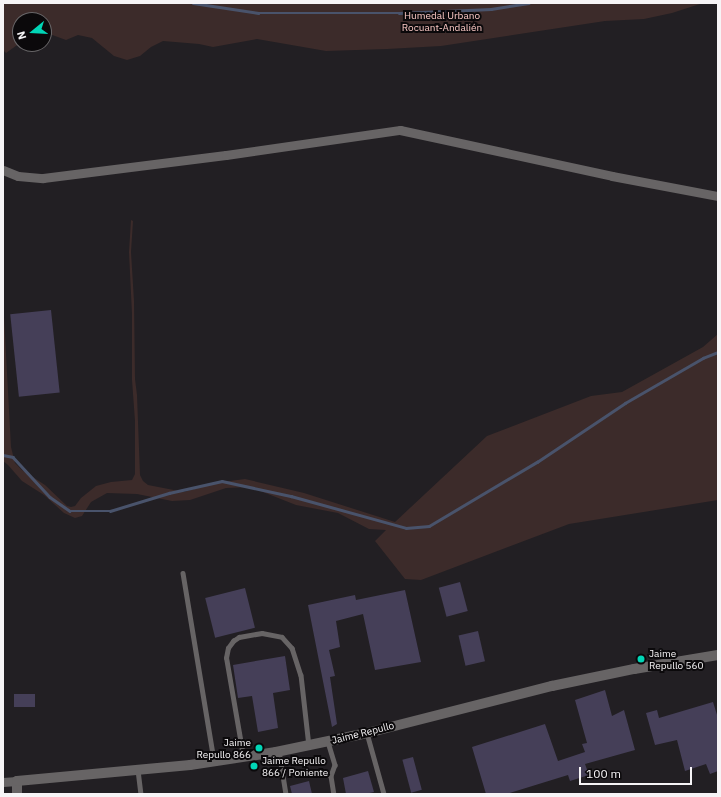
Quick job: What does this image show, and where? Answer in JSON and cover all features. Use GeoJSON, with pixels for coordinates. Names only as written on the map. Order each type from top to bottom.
{"type":"FeatureCollection","features":[{"type":"Feature","properties":{"kind":"street"},"geometry":{"type":"LineString","coordinates":[[3,170],[18,176],[43,178],[226,155],[400,130],[612,176],[718,196]]}},
{"type":"Feature","properties":{"kind":"street","name":"Jaime Repullo"},"geometry":{"type":"LineString","coordinates":[[3,782],[214,762],[309,746],[367,733],[552,686],[634,669],[718,655]]}},
{"type":"Feature","properties":{"kind":"street"},"geometry":{"type":"LineString","coordinates":[[17,781],[18,794]]}},
{"type":"Feature","properties":{"kind":"lane"},"geometry":{"type":"LineString","coordinates":[[183,573],[214,762]]}},
{"type":"Feature","properties":{"kind":"lane"},"geometry":{"type":"LineString","coordinates":[[243,757],[226,658],[228,648],[233,641],[239,637],[262,633],[282,637],[292,648],[301,675],[309,746]]}},
{"type":"Feature","properties":{"kind":"lane"},"geometry":{"type":"LineString","coordinates":[[367,733],[384,794]]}},
{"type":"Feature","properties":{"kind":"lane"},"geometry":{"type":"LineString","coordinates":[[328,742],[335,765],[332,776],[334,794]]}},
{"type":"Feature","properties":{"kind":"lane"},"geometry":{"type":"LineString","coordinates":[[279,751],[286,794]]}},
{"type":"Feature","properties":{"kind":"lane"},"geometry":{"type":"LineString","coordinates":[[138,770],[141,794]]}},
{"type":"Feature","properties":{"kind":"green space","name":"Humedal Urbano Rocuant-Andalién"},"geometry":{"type":"Polygon","coordinates":[[[3,3],[703,3],[672,13],[644,19],[605,21],[441,46],[326,51],[257,39],[213,47],[199,44],[163,41],[151,47],[140,56],[127,60],[114,56],[92,38],[78,35],[66,40],[52,35],[52,12],[12,12],[12,49],[6,53],[3,50],[3,3]]]}},
{"type":"Feature","properties":{"kind":"green space"},"geometry":{"type":"Polygon","coordinates":[[[131,220],[133,221],[131,252],[140,475],[143,481],[148,485],[184,492],[215,483],[245,479],[304,493],[395,522],[487,436],[591,396],[622,392],[703,347],[718,334],[718,500],[569,524],[421,580],[405,579],[375,541],[386,530],[369,529],[338,513],[296,505],[250,487],[226,488],[190,500],[172,501],[137,494],[107,493],[91,502],[82,516],[75,518],[64,513],[44,495],[22,481],[3,461],[3,298],[11,447],[15,463],[22,470],[45,485],[67,506],[71,507],[75,506],[81,498],[96,486],[111,482],[132,480],[135,474],[135,421],[132,380],[132,314],[129,252],[131,220]]]}},
{"type":"Feature","properties":{"kind":"building"},"geometry":{"type":"Polygon","coordinates":[[[51,310],[60,393],[19,397],[10,314],[51,310]]]}},
{"type":"Feature","properties":{"kind":"building"},"geometry":{"type":"Polygon","coordinates":[[[460,582],[468,611],[447,617],[439,588],[460,582]]]}},
{"type":"Feature","properties":{"kind":"building"},"geometry":{"type":"Polygon","coordinates":[[[245,588],[255,628],[215,638],[205,598],[245,588]]]}},
{"type":"Feature","properties":{"kind":"building"},"geometry":{"type":"Polygon","coordinates":[[[405,590],[421,662],[375,670],[363,614],[336,621],[340,647],[329,650],[335,676],[330,677],[337,724],[332,727],[308,605],[355,595],[356,600],[405,590]]]}},
{"type":"Feature","properties":{"kind":"building"},"geometry":{"type":"Polygon","coordinates":[[[478,631],[485,661],[465,666],[459,635],[478,631]]]}},
{"type":"Feature","properties":{"kind":"building"},"geometry":{"type":"Polygon","coordinates":[[[285,656],[290,690],[273,693],[278,728],[258,732],[252,696],[238,698],[233,665],[285,656]]]}},
{"type":"Feature","properties":{"kind":"building"},"geometry":{"type":"Polygon","coordinates":[[[605,690],[612,716],[624,710],[635,750],[585,764],[589,775],[570,781],[568,775],[506,794],[486,794],[472,747],[545,724],[558,761],[585,752],[582,744],[587,743],[575,700],[605,690]]]}},
{"type":"Feature","properties":{"kind":"building"},"geometry":{"type":"Polygon","coordinates":[[[14,694],[35,694],[35,707],[14,707],[14,694]]]}},
{"type":"Feature","properties":{"kind":"building"},"geometry":{"type":"Polygon","coordinates":[[[713,702],[718,718],[718,771],[710,774],[706,764],[685,771],[677,740],[655,745],[646,713],[657,710],[659,718],[713,702]]]}},
{"type":"Feature","properties":{"kind":"building"},"geometry":{"type":"Polygon","coordinates":[[[413,757],[422,790],[411,793],[402,760],[413,757]]]}},
{"type":"Feature","properties":{"kind":"building"},"geometry":{"type":"Polygon","coordinates":[[[368,771],[374,792],[365,794],[346,794],[343,778],[368,771]]]}},
{"type":"Feature","properties":{"kind":"building"},"geometry":{"type":"Polygon","coordinates":[[[309,781],[312,794],[292,794],[290,786],[309,781]]]}},
{"type":"Feature","properties":{"kind":"waterway"},"geometry":{"type":"LineString","coordinates":[[193,3],[258,13],[399,13],[491,9],[529,3]]}},
{"type":"Feature","properties":{"kind":"waterway"},"geometry":{"type":"LineString","coordinates":[[3,455],[13,457],[50,497],[70,511],[110,511],[169,493],[222,481],[291,496],[406,528],[429,526],[537,462],[625,403],[703,358],[718,352]]}},
{"type":"Feature","properties":{"kind":"place","name":"Jaime Repullo 560"},"geometry":{"type":"Point","coordinates":[641,659]}},
{"type":"Feature","properties":{"kind":"place","name":"Jaime Repullo 866"},"geometry":{"type":"Point","coordinates":[259,748]}},
{"type":"Feature","properties":{"kind":"place","name":"Jaime Repullo 866 / Poniente"},"geometry":{"type":"Point","coordinates":[254,766]}}]}
